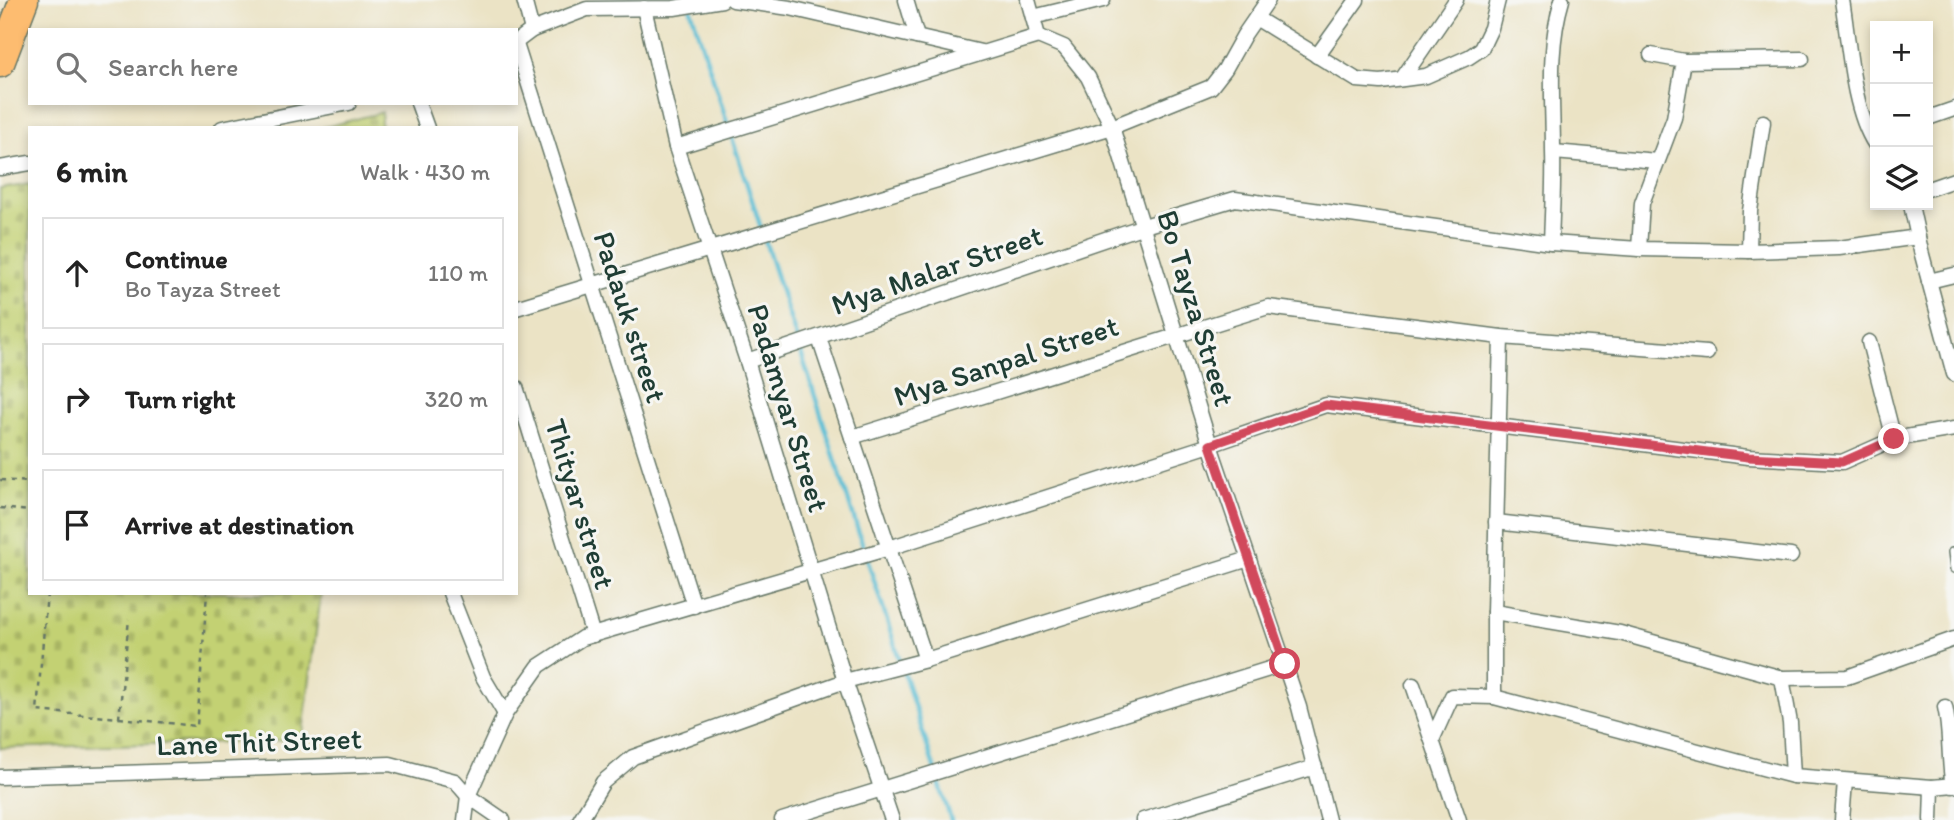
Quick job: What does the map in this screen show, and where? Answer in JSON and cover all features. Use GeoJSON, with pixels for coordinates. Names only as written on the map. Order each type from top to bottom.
{"type":"FeatureCollection","features":[{"type":"Feature","properties":{"kind":"highway"},"geometry":{"type":"LineString","coordinates":[[10,48],[24,0]]}},
{"type":"Feature","properties":{"kind":"street"},"geometry":{"type":"LineString","coordinates":[[524,0],[531,30]]}},
{"type":"Feature","properties":{"kind":"street"},"geometry":{"type":"LineString","coordinates":[[518,41],[531,30],[587,9],[624,4],[644,9],[674,8],[722,0]]}},
{"type":"Feature","properties":{"kind":"street"},"geometry":{"type":"LineString","coordinates":[[733,0],[789,4],[982,52]]}},
{"type":"Feature","properties":{"kind":"street"},"geometry":{"type":"LineString","coordinates":[[906,0],[917,37]]}},
{"type":"Feature","properties":{"kind":"street"},"geometry":{"type":"LineString","coordinates":[[676,147],[1038,36],[1028,0]]}},
{"type":"Feature","properties":{"kind":"street"},"geometry":{"type":"LineString","coordinates":[[1033,17],[1103,0]]}},
{"type":"Feature","properties":{"kind":"street"},"geometry":{"type":"LineString","coordinates":[[518,307],[1112,127],[1211,87],[1268,0]]}},
{"type":"Feature","properties":{"kind":"street"},"geometry":{"type":"LineString","coordinates":[[1317,56],[1357,0]]}},
{"type":"Feature","properties":{"kind":"street"},"geometry":{"type":"LineString","coordinates":[[1402,79],[1456,0]]}},
{"type":"Feature","properties":{"kind":"street"},"geometry":{"type":"LineString","coordinates":[[1256,18],[1357,80],[1381,82],[1426,76],[1481,49],[1491,28],[1498,0]]}},
{"type":"Feature","properties":{"kind":"street"},"geometry":{"type":"LineString","coordinates":[[1551,243],[1551,64],[1562,0]]}},
{"type":"Feature","properties":{"kind":"street"},"geometry":{"type":"LineString","coordinates":[[1842,0],[1857,95],[1870,129]]}},
{"type":"Feature","properties":{"kind":"street","name":"Padamyar Street"},"geometry":{"type":"LineString","coordinates":[[644,9],[676,147],[747,361],[845,681],[892,820]]}},
{"type":"Feature","properties":{"kind":"street","name":"Bo Tayza Street"},"geometry":{"type":"LineString","coordinates":[[1038,36],[1064,47],[1080,67],[1112,127],[1210,445],[1299,707],[1328,820]]}},
{"type":"Feature","properties":{"kind":"street","name":"Padauk street"},"geometry":{"type":"LineString","coordinates":[[518,49],[694,606]]}},
{"type":"Feature","properties":{"kind":"street"},"geometry":{"type":"LineString","coordinates":[[1651,55],[1684,61],[1802,60]]}},
{"type":"Feature","properties":{"kind":"street"},"geometry":{"type":"LineString","coordinates":[[1639,249],[1642,203],[1674,118],[1684,61]]}},
{"type":"Feature","properties":{"kind":"street"},"geometry":{"type":"LineString","coordinates":[[232,126],[339,105]]}},
{"type":"Feature","properties":{"kind":"street"},"geometry":{"type":"LineString","coordinates":[[419,105],[426,126]]}},
{"type":"Feature","properties":{"kind":"street"},"geometry":{"type":"LineString","coordinates":[[1933,116],[1954,109]]}},
{"type":"Feature","properties":{"kind":"street"},"geometry":{"type":"LineString","coordinates":[[1749,251],[1750,211],[1763,121]]}},
{"type":"Feature","properties":{"kind":"street"},"geometry":{"type":"LineString","coordinates":[[1553,152],[1657,161]]}},
{"type":"Feature","properties":{"kind":"street"},"geometry":{"type":"LineString","coordinates":[[0,168],[28,163]]}},
{"type":"Feature","properties":{"kind":"street"},"geometry":{"type":"LineString","coordinates":[[1933,187],[1954,180]]}},
{"type":"Feature","properties":{"kind":"street","name":"Mya Malar Street"},"geometry":{"type":"LineString","coordinates":[[747,361],[1144,226],[1235,199],[1551,243],[1639,249],[1749,251],[1839,248],[1918,237]]}},
{"type":"Feature","properties":{"kind":"street"},"geometry":{"type":"LineString","coordinates":[[1912,210],[1929,281],[1951,348],[1954,374]]}},
{"type":"Feature","properties":{"kind":"street"},"geometry":{"type":"LineString","coordinates":[[1929,281],[1954,275]]}},
{"type":"Feature","properties":{"kind":"street","name":"Mya Sanpal Street"},"geometry":{"type":"LineString","coordinates":[[852,437],[1268,307],[1501,337],[1707,354]]}},
{"type":"Feature","properties":{"kind":"street"},"geometry":{"type":"LineString","coordinates":[[1494,697],[1501,337]]}},
{"type":"Feature","properties":{"kind":"street"},"geometry":{"type":"LineString","coordinates":[[819,338],[926,660]]}},
{"type":"Feature","properties":{"kind":"street"},"geometry":{"type":"LineString","coordinates":[[1869,342],[1894,439]]}},
{"type":"Feature","properties":{"kind":"street","name":"Thityar street"},"geometry":{"type":"LineString","coordinates":[[518,393],[593,635]]}},
{"type":"Feature","properties":{"kind":"street"},"geometry":{"type":"LineString","coordinates":[[465,820],[468,796],[505,714],[539,666],[582,638],[889,548],[1326,405],[1748,457],[1842,462],[1894,439],[1954,429]]}},
{"type":"Feature","properties":{"kind":"street"},"geometry":{"type":"LineString","coordinates":[[1496,522],[1791,556]]}},
{"type":"Feature","properties":{"kind":"street"},"geometry":{"type":"LineString","coordinates":[[580,820],[603,782],[633,757],[845,681],[926,660],[1249,559]]}},
{"type":"Feature","properties":{"kind":"street"},"geometry":{"type":"LineString","coordinates":[[451,595],[483,677],[505,714]]}},
{"type":"Feature","properties":{"kind":"street"},"geometry":{"type":"LineString","coordinates":[[1494,612],[1620,633],[1782,678],[1847,677],[1954,639]]}},
{"type":"Feature","properties":{"kind":"street"},"geometry":{"type":"LineString","coordinates":[[782,820],[1285,664]]}},
{"type":"Feature","properties":{"kind":"street"},"geometry":{"type":"LineString","coordinates":[[1782,678],[1790,723],[1793,776]]}},
{"type":"Feature","properties":{"kind":"street"},"geometry":{"type":"LineString","coordinates":[[1413,685],[1459,820]]}},
{"type":"Feature","properties":{"kind":"street"},"geometry":{"type":"LineString","coordinates":[[1432,740],[1452,696],[1494,697],[1793,776],[1845,782],[1953,786],[1949,765],[1949,721],[1945,707]]}},
{"type":"Feature","properties":{"kind":"street","name":"Lane Thit Street"},"geometry":{"type":"LineString","coordinates":[[0,777],[390,764],[455,780],[468,796],[503,820]]}},
{"type":"Feature","properties":{"kind":"street"},"geometry":{"type":"LineString","coordinates":[[1143,820],[1315,767]]}},
{"type":"Feature","properties":{"kind":"street"},"geometry":{"type":"LineString","coordinates":[[1843,820],[1845,782]]}},
{"type":"Feature","properties":{"kind":"street"},"geometry":{"type":"LineString","coordinates":[[1931,820],[1932,787]]}},
{"type":"Feature","properties":{"kind":"lane"},"geometry":{"type":"LineString","coordinates":[[1952,552],[1954,569]]}},
{"type":"Feature","properties":{"kind":"path"},"geometry":{"type":"LineString","coordinates":[[0,480],[28,482]]}},
{"type":"Feature","properties":{"kind":"path"},"geometry":{"type":"LineString","coordinates":[[0,508],[28,511]]}},
{"type":"Feature","properties":{"kind":"path"},"geometry":{"type":"LineString","coordinates":[[47,595],[37,711],[197,726],[207,595]]}},
{"type":"Feature","properties":{"kind":"path"},"geometry":{"type":"LineString","coordinates":[[119,718],[129,619]]}},
{"type":"Feature","properties":{"kind":"green space"},"geometry":{"type":"Polygon","coordinates":[[[382,112],[380,126],[330,126],[382,112]]]}},
{"type":"Feature","properties":{"kind":"green space"},"geometry":{"type":"Polygon","coordinates":[[[28,184],[28,595],[321,595],[302,740],[0,748],[0,189],[28,184]]]}},
{"type":"Feature","properties":{"kind":"waterway"},"geometry":{"type":"LineString","coordinates":[[690,7],[951,820]]}},
{"type":"Feature","properties":{"kind":"route"},"geometry":{"type":"LineString","coordinates":[[1285,664],[1210,445],[1326,405],[1748,457],[1842,462],[1894,439]]}}]}
